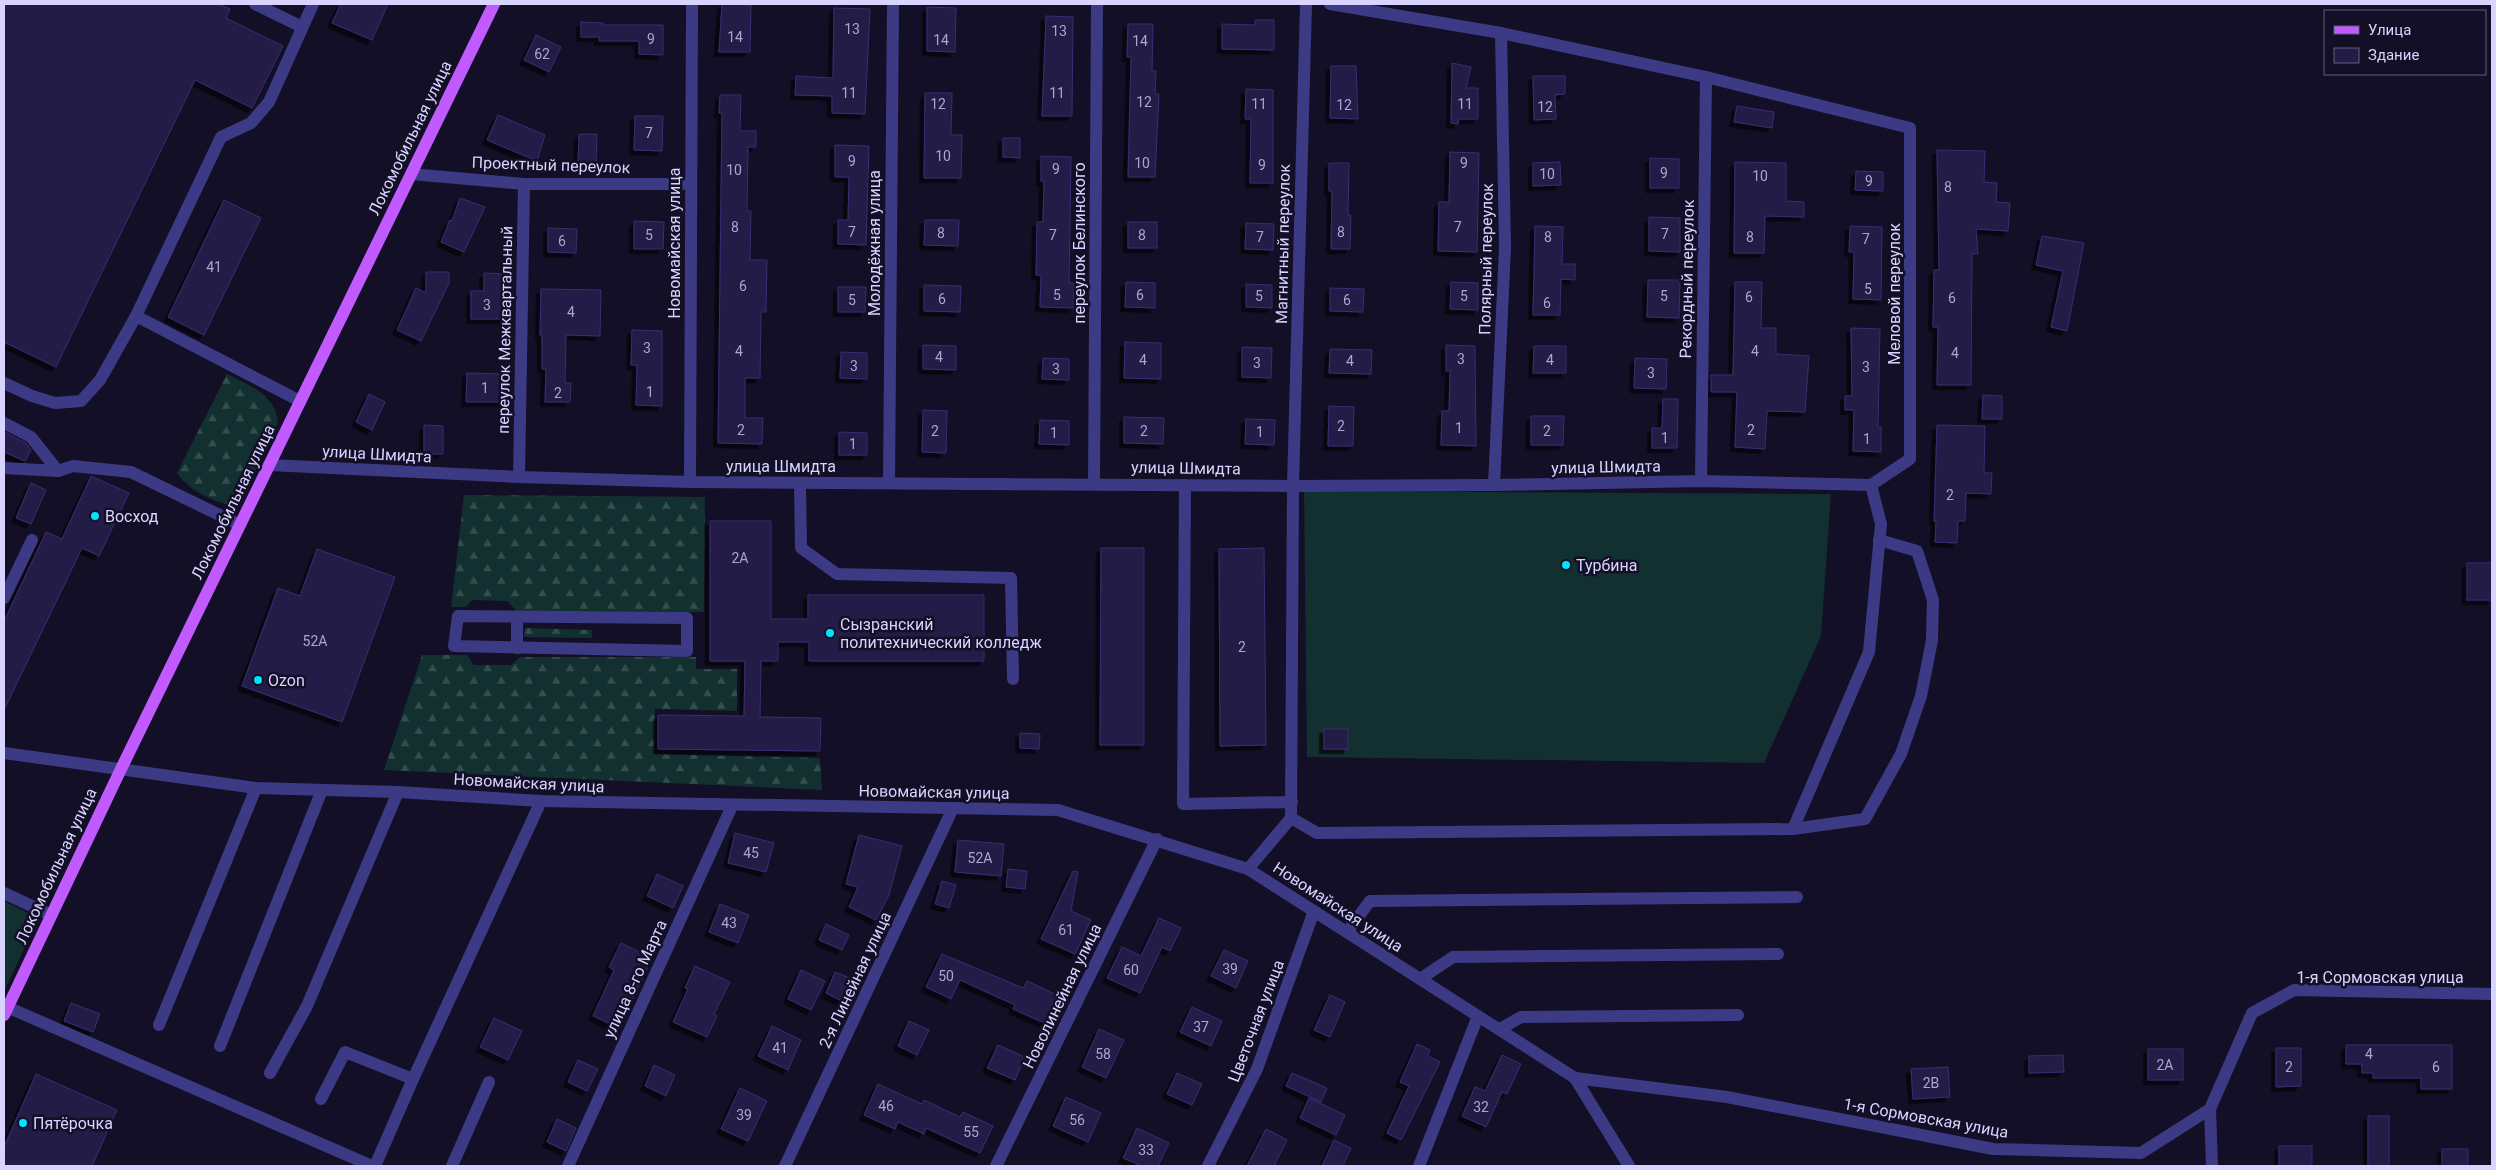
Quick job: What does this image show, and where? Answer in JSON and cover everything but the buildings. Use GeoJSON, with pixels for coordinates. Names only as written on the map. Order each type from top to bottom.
{"type":"FeatureCollection","features":[{"type":"Feature","properties":{"kind":"main road","name":"Локомобильная улица"},"geometry":{"type":"LineString","coordinates":[[6,1011],[120,771],[494,4]]}},
{"type":"Feature","properties":{"kind":"street"},"geometry":{"type":"LineString","coordinates":[[255,4],[302,27]]}},
{"type":"Feature","properties":{"kind":"street"},"geometry":{"type":"LineString","coordinates":[[4,383],[55,404],[81,400],[100,380],[136,316],[221,137],[251,123],[269,102],[313,4]]}},
{"type":"Feature","properties":{"kind":"street","name":"Новомайская улица"},"geometry":{"type":"LineString","coordinates":[[690,482],[692,4]]}},
{"type":"Feature","properties":{"kind":"street","name":"Молодёжная улица"},"geometry":{"type":"LineString","coordinates":[[888,483],[893,4]]}},
{"type":"Feature","properties":{"kind":"street","name":"переулок Белинского"},"geometry":{"type":"LineString","coordinates":[[1094,483],[1097,4]]}},
{"type":"Feature","properties":{"kind":"street","name":"Магнитный переулок"},"geometry":{"type":"LineString","coordinates":[[1294,486],[1306,4]]}},
{"type":"Feature","properties":{"kind":"street"},"geometry":{"type":"LineString","coordinates":[[1330,4],[1502,33],[1706,77]]}},
{"type":"Feature","properties":{"kind":"street","name":"Полярный переулок"},"geometry":{"type":"LineString","coordinates":[[1494,485],[1505,248],[1502,33]]}},
{"type":"Feature","properties":{"kind":"street","name":"Меловой переулок"},"geometry":{"type":"LineString","coordinates":[[1706,77],[1910,128],[1910,459],[1871,485]]}},
{"type":"Feature","properties":{"kind":"street","name":"Рекордный переулок"},"geometry":{"type":"LineString","coordinates":[[1701,481],[1706,77]]}},
{"type":"Feature","properties":{"kind":"street","name":"Проектный переулок"},"geometry":{"type":"LineString","coordinates":[[411,174],[524,184],[690,184]]}},
{"type":"Feature","properties":{"kind":"street","name":"переулок Межквартальный"},"geometry":{"type":"LineString","coordinates":[[519,477],[524,184]]}},
{"type":"Feature","properties":{"kind":"street"},"geometry":{"type":"LineString","coordinates":[[136,316],[300,401]]}},
{"type":"Feature","properties":{"kind":"street"},"geometry":{"type":"LineString","coordinates":[[4,423],[30,437],[58,471]]}},
{"type":"Feature","properties":{"kind":"street","name":"улица Шмидта"},"geometry":{"type":"LineString","coordinates":[[269,465],[519,477],[690,482],[1094,483],[1294,486],[1701,481],[1871,485]]}},
{"type":"Feature","properties":{"kind":"street"},"geometry":{"type":"LineString","coordinates":[[4,468],[58,471],[73,466],[131,472],[240,525]]}},
{"type":"Feature","properties":{"kind":"street"},"geometry":{"type":"LineString","coordinates":[[800,482],[800,548],[837,574],[1011,578],[1013,679]]}},
{"type":"Feature","properties":{"kind":"street"},"geometry":{"type":"LineString","coordinates":[[1185,485],[1183,804],[1292,802]]}},
{"type":"Feature","properties":{"kind":"street"},"geometry":{"type":"LineString","coordinates":[[1793,829],[1869,652],[1881,524],[1871,485]]}},
{"type":"Feature","properties":{"kind":"street"},"geometry":{"type":"LineString","coordinates":[[1248,868],[1291,818],[1294,486]]}},
{"type":"Feature","properties":{"kind":"street"},"geometry":{"type":"LineString","coordinates":[[4,598],[32,540]]}},
{"type":"Feature","properties":{"kind":"street"},"geometry":{"type":"LineString","coordinates":[[1291,818],[1316,833],[1793,829],[1865,819],[1901,754],[1921,696],[1932,640],[1933,600],[1917,551],[1879,540]]}},
{"type":"Feature","properties":{"kind":"street"},"geometry":{"type":"LineString","coordinates":[[458,616],[687,618],[687,651],[518,648],[454,646],[458,616]]}},
{"type":"Feature","properties":{"kind":"street"},"geometry":{"type":"LineString","coordinates":[[518,618],[518,648]]}},
{"type":"Feature","properties":{"kind":"street","name":"Новомайская улица"},"geometry":{"type":"LineString","coordinates":[[4,753],[120,771],[256,788],[398,792],[541,801],[732,806],[1058,810],[1248,868],[1575,1078],[1629,1166]]}},
{"type":"Feature","properties":{"kind":"street"},"geometry":{"type":"LineString","coordinates":[[159,1025],[256,788]]}},
{"type":"Feature","properties":{"kind":"street"},"geometry":{"type":"LineString","coordinates":[[220,1046],[322,790]]}},
{"type":"Feature","properties":{"kind":"street"},"geometry":{"type":"LineString","coordinates":[[270,1073],[307,1006],[398,792]]}},
{"type":"Feature","properties":{"kind":"street"},"geometry":{"type":"LineString","coordinates":[[6,1011],[373,1166],[541,801]]}},
{"type":"Feature","properties":{"kind":"street","name":"улица 8-го Марта"},"geometry":{"type":"LineString","coordinates":[[568,1166],[732,806]]}},
{"type":"Feature","properties":{"kind":"street","name":"2-я Линейная улица"},"geometry":{"type":"LineString","coordinates":[[785,1166],[953,808]]}},
{"type":"Feature","properties":{"kind":"street","name":"Новолинейная улица"},"geometry":{"type":"LineString","coordinates":[[996,1166],[1157,839]]}},
{"type":"Feature","properties":{"kind":"street"},"geometry":{"type":"LineString","coordinates":[[4,893],[51,915]]}},
{"type":"Feature","properties":{"kind":"street"},"geometry":{"type":"LineString","coordinates":[[1347,932],[1370,901],[1797,897]]}},
{"type":"Feature","properties":{"kind":"street","name":"Цветочная улица"},"geometry":{"type":"LineString","coordinates":[[1208,1166],[1257,1069],[1314,911]]}},
{"type":"Feature","properties":{"kind":"street"},"geometry":{"type":"LineString","coordinates":[[1420,979],[1453,957],[1778,954]]}},
{"type":"Feature","properties":{"kind":"street","name":"1-я Сормовская улица"},"geometry":{"type":"LineString","coordinates":[[1575,1078],[1728,1097],[1993,1149],[2141,1153],[2210,1109],[2252,1012],[2294,990],[2492,994]]}},
{"type":"Feature","properties":{"kind":"street"},"geometry":{"type":"LineString","coordinates":[[1500,1029],[1521,1017],[1738,1015]]}},
{"type":"Feature","properties":{"kind":"street"},"geometry":{"type":"LineString","coordinates":[[1419,1166],[1478,1016]]}},
{"type":"Feature","properties":{"kind":"street"},"geometry":{"type":"LineString","coordinates":[[321,1099],[345,1052],[413,1079]]}},
{"type":"Feature","properties":{"kind":"street"},"geometry":{"type":"LineString","coordinates":[[452,1166],[489,1082]]}},
{"type":"Feature","properties":{"kind":"street"},"geometry":{"type":"LineString","coordinates":[[2210,1109],[2212,1166]]}},
{"type":"Feature","properties":{"kind":"green space"},"geometry":{"type":"Polygon","coordinates":[[[227,374],[252,387],[267,398],[276,412],[278,422],[239,507],[221,503],[204,496],[189,486],[177,473],[227,374]]]}},
{"type":"Feature","properties":{"kind":"green space","name":"Турбина"},"geometry":{"type":"Polygon","coordinates":[[[1304,491],[1831,494],[1821,636],[1764,763],[1307,757],[1304,491]]]}},
{"type":"Feature","properties":{"kind":"green space"},"geometry":{"type":"Polygon","coordinates":[[[464,495],[705,497],[704,612],[516,611],[508,601],[472,600],[466,607],[451,607],[464,495]]]}},
{"type":"Feature","properties":{"kind":"green space"},"geometry":{"type":"Polygon","coordinates":[[[525,628],[592,630],[592,638],[524,637],[525,628]]]}},
{"type":"Feature","properties":{"kind":"green space"},"geometry":{"type":"Polygon","coordinates":[[[422,655],[467,655],[474,665],[511,665],[520,657],[696,657],[696,669],[737,669],[737,711],[655,709],[654,754],[820,758],[822,790],[384,770],[422,655]]]}},
{"type":"Feature","properties":{"kind":"green space"},"geometry":{"type":"Polygon","coordinates":[[[4,901],[38,918],[4,992],[4,901]]]}},
{"type":"Feature","properties":{"kind":"place","name":"Восход"},"geometry":{"type":"Point","coordinates":[95,516]}},
{"type":"Feature","properties":{"kind":"place","name":"Турбина"},"geometry":{"type":"Point","coordinates":[1566,565]}},
{"type":"Feature","properties":{"kind":"place","name":"Сызранский политехнический колледж"},"geometry":{"type":"Point","coordinates":[830,633]}},
{"type":"Feature","properties":{"kind":"place","name":"Ozon"},"geometry":{"type":"Point","coordinates":[258,680]}},
{"type":"Feature","properties":{"kind":"place","name":"Пятёрочка"},"geometry":{"type":"Point","coordinates":[23,1123]}}]}
